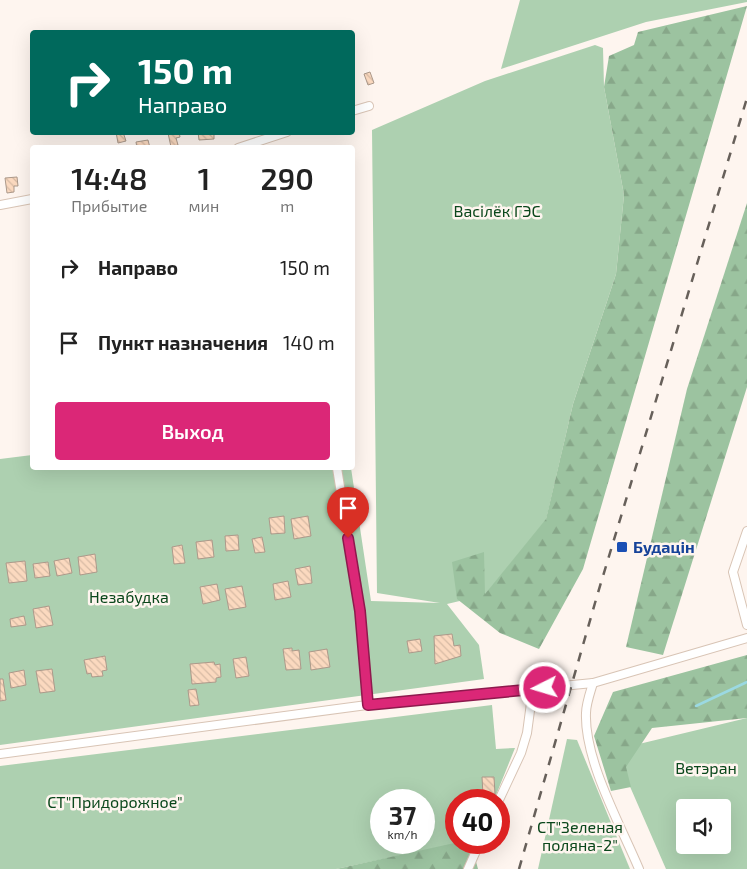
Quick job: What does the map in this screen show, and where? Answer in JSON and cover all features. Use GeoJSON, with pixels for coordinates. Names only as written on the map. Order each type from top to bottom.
{"type":"FeatureCollection","features":[{"type":"Feature","properties":{"kind":"street"},"geometry":{"type":"LineString","coordinates":[[355,111],[369,106]]}},
{"type":"Feature","properties":{"kind":"street"},"geometry":{"type":"LineString","coordinates":[[254,145],[279,135]]}},
{"type":"Feature","properties":{"kind":"street"},"geometry":{"type":"LineString","coordinates":[[0,205],[30,199]]}},
{"type":"Feature","properties":{"kind":"street"},"geometry":{"type":"LineString","coordinates":[[337,470],[360,611],[368,705]]}},
{"type":"Feature","properties":{"kind":"street"},"geometry":{"type":"LineString","coordinates":[[747,531],[745,546],[733,572],[743,599],[747,625]]}},
{"type":"Feature","properties":{"kind":"street"},"geometry":{"type":"LineString","coordinates":[[0,754],[368,705],[593,683],[747,638]]}},
{"type":"Feature","properties":{"kind":"street"},"geometry":{"type":"LineString","coordinates":[[593,683],[586,713],[588,742],[596,768],[639,869]]}},
{"type":"Feature","properties":{"kind":"street"},"geometry":{"type":"LineString","coordinates":[[504,789],[521,753],[527,733],[533,688]]}},
{"type":"Feature","properties":{"kind":"street"},"geometry":{"type":"LineString","coordinates":[[468,869],[475,854]]}},
{"type":"Feature","properties":{"kind":"green space"},"geometry":{"type":"Polygon","coordinates":[[[520,0],[747,0],[747,2],[646,22],[501,69],[520,0]]]}},
{"type":"Feature","properties":{"kind":"green space"},"geometry":{"type":"Polygon","coordinates":[[[747,6],[583,569],[539,649],[500,633],[457,599],[452,562],[484,552],[485,594],[546,519],[573,404],[616,274],[624,195],[604,87],[609,56],[634,45],[638,32],[747,6]]]}},
{"type":"Feature","properties":{"kind":"green space"},"geometry":{"type":"Polygon","coordinates":[[[595,45],[603,48],[604,87],[624,195],[616,274],[573,404],[546,520],[485,595],[447,604],[479,645],[484,679],[0,745],[0,459],[30,455],[30,470],[351,470],[371,601],[440,603],[377,593],[372,130],[485,81],[595,45]]]}},
{"type":"Feature","properties":{"kind":"green space"},"geometry":{"type":"Polygon","coordinates":[[[747,203],[747,387],[663,655],[626,647],[687,389],[747,203]]]}},
{"type":"Feature","properties":{"kind":"green space"},"geometry":{"type":"Polygon","coordinates":[[[747,655],[747,718],[652,728],[626,767],[631,787],[611,791],[594,736],[613,692],[747,655]]]}},
{"type":"Feature","properties":{"kind":"green space","name":"СТ\"Придорожное\""},"geometry":{"type":"Polygon","coordinates":[[[492,705],[496,749],[515,748],[498,789],[445,789],[445,846],[435,848],[435,789],[370,789],[370,854],[407,854],[336,869],[0,869],[0,766],[492,705]]]}},
{"type":"Feature","properties":{"kind":"green space","name":"Ветэран"},"geometry":{"type":"Polygon","coordinates":[[[747,718],[747,869],[666,869],[614,750],[747,718]]]}},
{"type":"Feature","properties":{"kind":"green space","name":"СТ\"Зеленая поляна-2\""},"geometry":{"type":"Polygon","coordinates":[[[567,739],[577,740],[630,869],[538,869],[567,739]]]}},
{"type":"Feature","properties":{"kind":"green space"},"geometry":{"type":"Polygon","coordinates":[[[445,845],[445,854],[474,854],[478,869],[336,869],[404,854],[435,854],[435,847],[445,845]]]}},
{"type":"Feature","properties":{"kind":"building"},"geometry":{"type":"Polygon","coordinates":[[[370,72],[374,83],[368,85],[364,74],[370,72]]]}},
{"type":"Feature","properties":{"kind":"building"},"geometry":{"type":"Polygon","coordinates":[[[117,135],[124,135],[126,141],[118,143],[117,135]]]}},
{"type":"Feature","properties":{"kind":"building"},"geometry":{"type":"Polygon","coordinates":[[[168,135],[180,135],[180,137],[176,138],[178,145],[171,145],[168,135]]]}},
{"type":"Feature","properties":{"kind":"building"},"geometry":{"type":"Polygon","coordinates":[[[198,135],[214,135],[214,139],[199,140],[198,135]]]}},
{"type":"Feature","properties":{"kind":"building"},"geometry":{"type":"Polygon","coordinates":[[[148,140],[149,145],[136,145],[136,142],[148,140]]]}},
{"type":"Feature","properties":{"kind":"building"},"geometry":{"type":"Polygon","coordinates":[[[17,177],[18,186],[14,186],[14,192],[7,193],[5,178],[17,177]]]}},
{"type":"Feature","properties":{"kind":"building"},"geometry":{"type":"Polygon","coordinates":[[[284,516],[285,533],[271,534],[269,518],[284,516]]]}},
{"type":"Feature","properties":{"kind":"building"},"geometry":{"type":"Polygon","coordinates":[[[308,516],[311,536],[294,539],[291,519],[308,516]]]}},
{"type":"Feature","properties":{"kind":"building"},"geometry":{"type":"Polygon","coordinates":[[[238,535],[239,550],[226,551],[225,536],[238,535]]]}},
{"type":"Feature","properties":{"kind":"building"},"geometry":{"type":"Polygon","coordinates":[[[262,537],[265,552],[255,553],[252,539],[262,537]]]}},
{"type":"Feature","properties":{"kind":"building"},"geometry":{"type":"Polygon","coordinates":[[[212,540],[214,557],[198,559],[196,542],[212,540]]]}},
{"type":"Feature","properties":{"kind":"building"},"geometry":{"type":"Polygon","coordinates":[[[182,545],[185,563],[174,564],[172,547],[182,545]]]}},
{"type":"Feature","properties":{"kind":"building"},"geometry":{"type":"Polygon","coordinates":[[[95,554],[97,572],[80,575],[78,557],[95,554]]]}},
{"type":"Feature","properties":{"kind":"building"},"geometry":{"type":"Polygon","coordinates":[[[69,558],[72,573],[57,576],[54,561],[69,558]]]}},
{"type":"Feature","properties":{"kind":"building"},"geometry":{"type":"Polygon","coordinates":[[[25,561],[27,581],[9,583],[6,563],[25,561]]]}},
{"type":"Feature","properties":{"kind":"building"},"geometry":{"type":"Polygon","coordinates":[[[48,562],[50,576],[35,578],[33,564],[48,562]]]}},
{"type":"Feature","properties":{"kind":"building"},"geometry":{"type":"Polygon","coordinates":[[[310,566],[312,583],[298,585],[295,569],[310,566]]]}},
{"type":"Feature","properties":{"kind":"building"},"geometry":{"type":"Polygon","coordinates":[[[288,581],[291,597],[275,600],[273,584],[288,581]]]}},
{"type":"Feature","properties":{"kind":"building"},"geometry":{"type":"Polygon","coordinates":[[[217,584],[220,600],[203,604],[200,587],[217,584]]]}},
{"type":"Feature","properties":{"kind":"building"},"geometry":{"type":"Polygon","coordinates":[[[242,586],[246,607],[229,610],[225,589],[242,586]]]}},
{"type":"Feature","properties":{"kind":"building"},"geometry":{"type":"Polygon","coordinates":[[[49,606],[53,625],[36,628],[33,609],[49,606]]]}},
{"type":"Feature","properties":{"kind":"building"},"geometry":{"type":"Polygon","coordinates":[[[24,616],[26,625],[11,627],[10,619],[24,616]]]}},
{"type":"Feature","properties":{"kind":"building"},"geometry":{"type":"Polygon","coordinates":[[[452,634],[454,646],[460,645],[461,656],[435,664],[434,636],[452,634]]]}},
{"type":"Feature","properties":{"kind":"building"},"geometry":{"type":"Polygon","coordinates":[[[420,639],[422,651],[409,653],[407,641],[420,639]]]}},
{"type":"Feature","properties":{"kind":"building"},"geometry":{"type":"Polygon","coordinates":[[[292,648],[292,651],[299,650],[301,669],[286,670],[283,649],[292,648]]]}},
{"type":"Feature","properties":{"kind":"building"},"geometry":{"type":"Polygon","coordinates":[[[327,649],[330,667],[311,670],[309,652],[327,649]]]}},
{"type":"Feature","properties":{"kind":"building"},"geometry":{"type":"Polygon","coordinates":[[[105,656],[107,670],[102,671],[103,676],[92,677],[91,673],[87,674],[84,660],[105,656]]]}},
{"type":"Feature","properties":{"kind":"building"},"geometry":{"type":"Polygon","coordinates":[[[246,657],[249,676],[236,678],[233,659],[246,657]]]}},
{"type":"Feature","properties":{"kind":"building"},"geometry":{"type":"Polygon","coordinates":[[[214,662],[215,665],[220,664],[221,677],[216,678],[216,682],[192,684],[190,664],[214,662]]]}},
{"type":"Feature","properties":{"kind":"building"},"geometry":{"type":"Polygon","coordinates":[[[52,669],[55,691],[40,693],[36,671],[52,669]]]}},
{"type":"Feature","properties":{"kind":"building"},"geometry":{"type":"Polygon","coordinates":[[[24,670],[26,685],[11,688],[9,673],[24,670]]]}},
{"type":"Feature","properties":{"kind":"building"},"geometry":{"type":"Polygon","coordinates":[[[0,679],[3,679],[6,700],[0,701],[0,679]]]}},
{"type":"Feature","properties":{"kind":"building"},"geometry":{"type":"Polygon","coordinates":[[[196,689],[199,705],[190,706],[188,690],[196,689]]]}},
{"type":"Feature","properties":{"kind":"building"},"geometry":{"type":"Polygon","coordinates":[[[482,777],[494,777],[495,789],[483,789],[482,777]]]}},
{"type":"Feature","properties":{"kind":"waterway"},"geometry":{"type":"LineString","coordinates":[[696,706],[747,682]]}},
{"type":"Feature","properties":{"kind":"railway"},"geometry":{"type":"LineString","coordinates":[[519,869],[597,596],[747,98]]}},
{"type":"Feature","properties":{"kind":"place","name":"Будацін"},"geometry":{"type":"Point","coordinates":[622,547]}},
{"type":"Feature","properties":{"kind":"route"},"geometry":{"type":"LineString","coordinates":[[348,538],[360,611],[368,705],[545,688]]}},
{"type":"Feature","properties":{"kind":"park label","name":"Васілёк ГЭС"},"geometry":{"type":"Point","coordinates":[497,211]}},
{"type":"Feature","properties":{"kind":"park label","name":"Незабудка"},"geometry":{"type":"Point","coordinates":[129,597]}}]}
